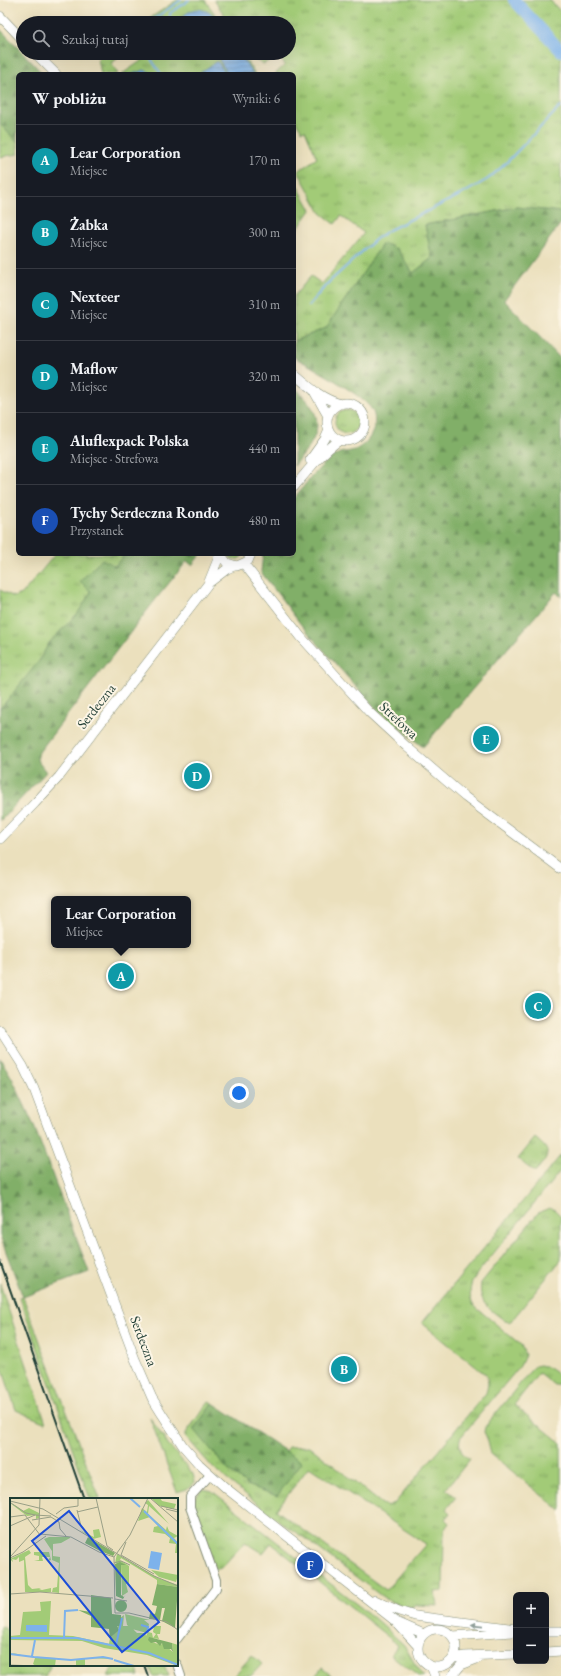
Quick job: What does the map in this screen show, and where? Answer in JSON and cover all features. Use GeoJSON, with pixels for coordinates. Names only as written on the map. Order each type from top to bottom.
{"type":"FeatureCollection","features":[{"type":"Feature","properties":{"kind":"street"},"geometry":{"type":"LineString","coordinates":[[0,16],[16,33]]}},
{"type":"Feature","properties":{"kind":"street"},"geometry":{"type":"LineString","coordinates":[[42,60],[54,72]]}},
{"type":"Feature","properties":{"kind":"street"},"geometry":{"type":"LineString","coordinates":[[296,376],[314,392],[331,401],[341,404],[352,404],[361,410],[365,426],[363,431],[356,438],[351,440],[340,440],[332,445],[296,485]]}},
{"type":"Feature","properties":{"kind":"street"},"geometry":{"type":"LineString","coordinates":[[296,476],[317,451],[329,430],[328,416],[314,392]]}},
{"type":"Feature","properties":{"kind":"street"},"geometry":{"type":"LineString","coordinates":[[328,416],[332,410],[341,404]]}},
{"type":"Feature","properties":{"kind":"street"},"geometry":{"type":"LineString","coordinates":[[329,430],[340,440]]}},
{"type":"Feature","properties":{"kind":"street","name":"Serdeczna"},"geometry":{"type":"LineString","coordinates":[[208,584],[219,556]]}},
{"type":"Feature","properties":{"kind":"street"},"geometry":{"type":"LineString","coordinates":[[222,556],[227,563],[234,566],[244,564],[250,556]]}},
{"type":"Feature","properties":{"kind":"street","name":"Strefowa"},"geometry":{"type":"LineString","coordinates":[[244,564],[301,637],[370,712],[407,747],[465,797],[561,869]]}},
{"type":"Feature","properties":{"kind":"street","name":"Serdeczna"},"geometry":{"type":"LineString","coordinates":[[0,839],[56,780],[208,584],[227,569],[234,566]]}},
{"type":"Feature","properties":{"kind":"street","name":"Serdeczna"},"geometry":{"type":"LineString","coordinates":[[0,1030],[23,1066],[40,1101],[135,1359],[152,1398],[183,1446],[210,1475],[352,1587]]}},
{"type":"Feature","properties":{"kind":"street"},"geometry":{"type":"LineString","coordinates":[[178,1638],[216,1588],[216,1580],[190,1507],[190,1497],[210,1475]]}},
{"type":"Feature","properties":{"kind":"street"},"geometry":{"type":"LineString","coordinates":[[352,1587],[394,1620],[418,1646],[420,1656],[431,1666],[435,1676]]}},
{"type":"Feature","properties":{"kind":"street"},"geometry":{"type":"LineString","coordinates":[[352,1587],[384,1605],[415,1616],[513,1630]]}},
{"type":"Feature","properties":{"kind":"street"},"geometry":{"type":"LineString","coordinates":[[394,1620],[424,1634]]}},
{"type":"Feature","properties":{"kind":"street"},"geometry":{"type":"LineString","coordinates":[[418,1646],[424,1634],[434,1629],[439,1629],[453,1636],[456,1645],[454,1658]]}},
{"type":"Feature","properties":{"kind":"street"},"geometry":{"type":"LineString","coordinates":[[453,1636],[513,1630]]}},
{"type":"Feature","properties":{"kind":"street"},"geometry":{"type":"LineString","coordinates":[[549,1631],[561,1631]]}},
{"type":"Feature","properties":{"kind":"street"},"geometry":{"type":"LineString","coordinates":[[549,1652],[561,1651]]}},
{"type":"Feature","properties":{"kind":"street"},"geometry":{"type":"LineString","coordinates":[[431,1666],[444,1666],[454,1658],[465,1656],[513,1654]]}},
{"type":"Feature","properties":{"kind":"street"},"geometry":{"type":"LineString","coordinates":[[452,1676],[461,1665],[486,1656]]}},
{"type":"Feature","properties":{"kind":"street"},"geometry":{"type":"LineString","coordinates":[[178,1666],[181,1676]]}},
{"type":"Feature","properties":{"kind":"street"},"geometry":{"type":"LineString","coordinates":[[442,1676],[444,1666]]}},
{"type":"Feature","properties":{"kind":"green space"},"geometry":{"type":"Polygon","coordinates":[[[177,0],[205,0],[216,16],[153,16],[177,0]]]}},
{"type":"Feature","properties":{"kind":"green space"},"geometry":{"type":"Polygon","coordinates":[[[214,0],[550,0],[561,12],[561,212],[517,207],[425,225],[432,258],[413,273],[397,249],[383,244],[326,328],[296,340],[296,294],[311,276],[322,284],[364,233],[341,216],[335,224],[321,213],[298,171],[317,158],[305,130],[302,131],[296,122],[296,72],[277,72],[285,65],[282,60],[296,60],[296,16],[225,16],[214,0]]]}},
{"type":"Feature","properties":{"kind":"green space"},"geometry":{"type":"Polygon","coordinates":[[[0,29],[16,46],[16,60],[30,60],[41,72],[16,72],[16,141],[0,124],[0,29]]]}},
{"type":"Feature","properties":{"kind":"green space"},"geometry":{"type":"Polygon","coordinates":[[[98,60],[116,60],[111,63],[117,72],[101,72],[98,60]]]}},
{"type":"Feature","properties":{"kind":"green space"},"geometry":{"type":"Polygon","coordinates":[[[143,60],[246,60],[254,72],[125,72],[143,60]]]}},
{"type":"Feature","properties":{"kind":"green space"},"geometry":{"type":"Polygon","coordinates":[[[255,60],[270,60],[264,64],[255,60]]]}},
{"type":"Feature","properties":{"kind":"green space"},"geometry":{"type":"Polygon","coordinates":[[[0,124],[16,140],[16,154],[0,157],[0,124]]]}},
{"type":"Feature","properties":{"kind":"green space"},"geometry":{"type":"Polygon","coordinates":[[[296,184],[311,210],[296,231],[296,184]]]}},
{"type":"Feature","properties":{"kind":"green space"},"geometry":{"type":"Polygon","coordinates":[[[517,207],[561,212],[561,223],[504,300],[561,359],[561,597],[556,592],[423,747],[374,707],[302,626],[261,572],[263,556],[296,556],[296,496],[315,473],[334,456],[358,449],[364,444],[371,435],[375,420],[372,410],[359,397],[296,358],[296,340],[326,328],[383,243],[397,249],[413,273],[432,258],[425,225],[517,207]]]}},
{"type":"Feature","properties":{"kind":"green space"},"geometry":{"type":"Polygon","coordinates":[[[296,389],[312,408],[316,417],[317,426],[315,435],[296,464],[296,389]]]}},
{"type":"Feature","properties":{"kind":"green space"},"geometry":{"type":"Polygon","coordinates":[[[347,410],[356,413],[359,422],[356,431],[347,434],[338,431],[335,422],[338,413],[347,410]]]}},
{"type":"Feature","properties":{"kind":"green space"},"geometry":{"type":"Polygon","coordinates":[[[123,556],[115,566],[80,581],[91,592],[78,613],[49,643],[40,661],[0,709],[0,590],[14,597],[22,594],[53,557],[123,556]]]}},
{"type":"Feature","properties":{"kind":"green space"},"geometry":{"type":"Polygon","coordinates":[[[123,556],[199,556],[192,565],[187,561],[156,599],[39,752],[37,760],[46,772],[0,821],[0,709],[39,661],[49,643],[78,613],[91,592],[80,581],[102,559],[115,566],[123,556]]]}},
{"type":"Feature","properties":{"kind":"green space"},"geometry":{"type":"Polygon","coordinates":[[[229,556],[242,556],[238,559],[231,558],[229,556]]]}},
{"type":"Feature","properties":{"kind":"green space"},"geometry":{"type":"Polygon","coordinates":[[[0,1058],[12,1078],[34,1126],[89,1272],[23,1297],[0,1236],[0,1058]]]}},
{"type":"Feature","properties":{"kind":"green space"},"geometry":{"type":"Polygon","coordinates":[[[535,1138],[545,1147],[547,1154],[544,1161],[536,1171],[533,1171],[518,1159],[535,1138]]]}},
{"type":"Feature","properties":{"kind":"green space"},"geometry":{"type":"Polygon","coordinates":[[[561,1155],[561,1170],[480,1270],[472,1282],[470,1295],[473,1305],[521,1345],[525,1355],[520,1366],[460,1438],[461,1451],[470,1459],[446,1489],[456,1497],[446,1509],[450,1513],[445,1519],[449,1523],[444,1530],[443,1591],[435,1592],[437,1606],[415,1605],[411,1608],[389,1601],[306,1539],[283,1524],[214,1469],[186,1437],[186,1433],[209,1401],[213,1403],[194,1429],[285,1451],[288,1447],[309,1446],[382,1504],[387,1506],[395,1503],[486,1393],[488,1386],[486,1375],[422,1323],[561,1155]],[[309,1467],[276,1510],[386,1590],[426,1544],[309,1467]]]}},
{"type":"Feature","properties":{"kind":"green space"},"geometry":{"type":"Polygon","coordinates":[[[549,1208],[555,1210],[561,1216],[561,1260],[512,1320],[509,1322],[505,1321],[490,1309],[483,1301],[481,1296],[481,1283],[538,1213],[549,1208]]]}},
{"type":"Feature","properties":{"kind":"green space"},"geometry":{"type":"Polygon","coordinates":[[[0,1284],[46,1423],[16,1410],[0,1362],[0,1284]]]}},
{"type":"Feature","properties":{"kind":"green space"},"geometry":{"type":"Polygon","coordinates":[[[23,1297],[100,1498],[90,1498],[20,1298],[23,1297]]]}},
{"type":"Feature","properties":{"kind":"green space"},"geometry":{"type":"Polygon","coordinates":[[[540,1365],[549,1368],[554,1372],[560,1379],[560,1382],[557,1385],[554,1385],[539,1373],[514,1405],[561,1443],[561,1511],[491,1454],[484,1432],[485,1427],[531,1370],[535,1366],[540,1365]]]}},
{"type":"Feature","properties":{"kind":"green space"},"geometry":{"type":"Polygon","coordinates":[[[213,1403],[302,1462],[277,1496],[247,1485],[228,1470],[194,1429],[213,1403]]]}},
{"type":"Feature","properties":{"kind":"green space"},"geometry":{"type":"Polygon","coordinates":[[[150,1418],[168,1444],[193,1474],[195,1482],[190,1488],[177,1492],[150,1418]]]}},
{"type":"Feature","properties":{"kind":"green space"},"geometry":{"type":"Polygon","coordinates":[[[203,1489],[212,1491],[373,1617],[404,1645],[424,1676],[418,1676],[391,1655],[397,1646],[392,1640],[271,1543],[263,1553],[245,1542],[221,1568],[215,1570],[194,1511],[194,1500],[203,1489]]]}},
{"type":"Feature","properties":{"kind":"green space"},"geometry":{"type":"Polygon","coordinates":[[[0,1626],[10,1631],[10,1666],[50,1666],[45,1676],[0,1676],[0,1626]]]}},
{"type":"Feature","properties":{"kind":"green space"},"geometry":{"type":"Polygon","coordinates":[[[252,1655],[262,1664],[251,1676],[234,1676],[252,1655]]]}},
{"type":"Feature","properties":{"kind":"green space"},"geometry":{"type":"Polygon","coordinates":[[[113,1666],[136,1666],[139,1676],[108,1676],[113,1666]]]}},
{"type":"Feature","properties":{"kind":"green space"},"geometry":{"type":"Polygon","coordinates":[[[149,1666],[164,1666],[169,1676],[153,1676],[149,1666]]]}},
{"type":"Feature","properties":{"kind":"green space"},"geometry":{"type":"Polygon","coordinates":[[[322,1668],[332,1676],[315,1676],[322,1668]]]}},
{"type":"Feature","properties":{"kind":"water"},"geometry":{"type":"Polygon","coordinates":[[[197,9],[204,10],[214,16],[184,16],[197,9]]]}},
{"type":"Feature","properties":{"kind":"water"},"geometry":{"type":"Polygon","coordinates":[[[219,60],[244,60],[252,72],[227,72],[219,60]]]}},
{"type":"Feature","properties":{"kind":"water"},"geometry":{"type":"Polygon","coordinates":[[[217,61],[225,72],[201,72],[217,61]]]}},
{"type":"Feature","properties":{"kind":"water"},"geometry":{"type":"Polygon","coordinates":[[[144,70],[150,72],[138,72],[144,70]]]}},
{"type":"Feature","properties":{"kind":"waterway"},"geometry":{"type":"LineString","coordinates":[[158,16],[181,0]]}},
{"type":"Feature","properties":{"kind":"waterway"},"geometry":{"type":"LineString","coordinates":[[170,16],[170,13],[189,0]]}},
{"type":"Feature","properties":{"kind":"waterway"},"geometry":{"type":"LineString","coordinates":[[514,0],[561,51]]}},
{"type":"Feature","properties":{"kind":"waterway"},"geometry":{"type":"LineString","coordinates":[[152,60],[160,72]]}},
{"type":"Feature","properties":{"kind":"waterway"},"geometry":{"type":"LineString","coordinates":[[308,306],[328,283],[376,239],[389,230],[464,193],[488,179],[503,166],[561,106]]}},
{"type":"Feature","properties":{"kind":"railway"},"geometry":{"type":"LineString","coordinates":[[0,1261],[84,1498]]}},
{"type":"Feature","properties":{"kind":"railway"},"geometry":{"type":"LineString","coordinates":[[144,1666],[148,1676]]}},
{"type":"Feature","properties":{"kind":"place","name":"Aluflexpack Polska"},"geometry":{"type":"Point","coordinates":[486,739]}},
{"type":"Feature","properties":{"kind":"place","name":"Maflow"},"geometry":{"type":"Point","coordinates":[197,776]}},
{"type":"Feature","properties":{"kind":"place","name":"Lear Corporation"},"geometry":{"type":"Point","coordinates":[121,976]}},
{"type":"Feature","properties":{"kind":"place","name":"Nexteer"},"geometry":{"type":"Point","coordinates":[538,1006]}},
{"type":"Feature","properties":{"kind":"place","name":"Żabka"},"geometry":{"type":"Point","coordinates":[344,1369]}},
{"type":"Feature","properties":{"kind":"place","name":"Tychy Serdeczna Rondo"},"geometry":{"type":"Point","coordinates":[310,1565]}}]}
